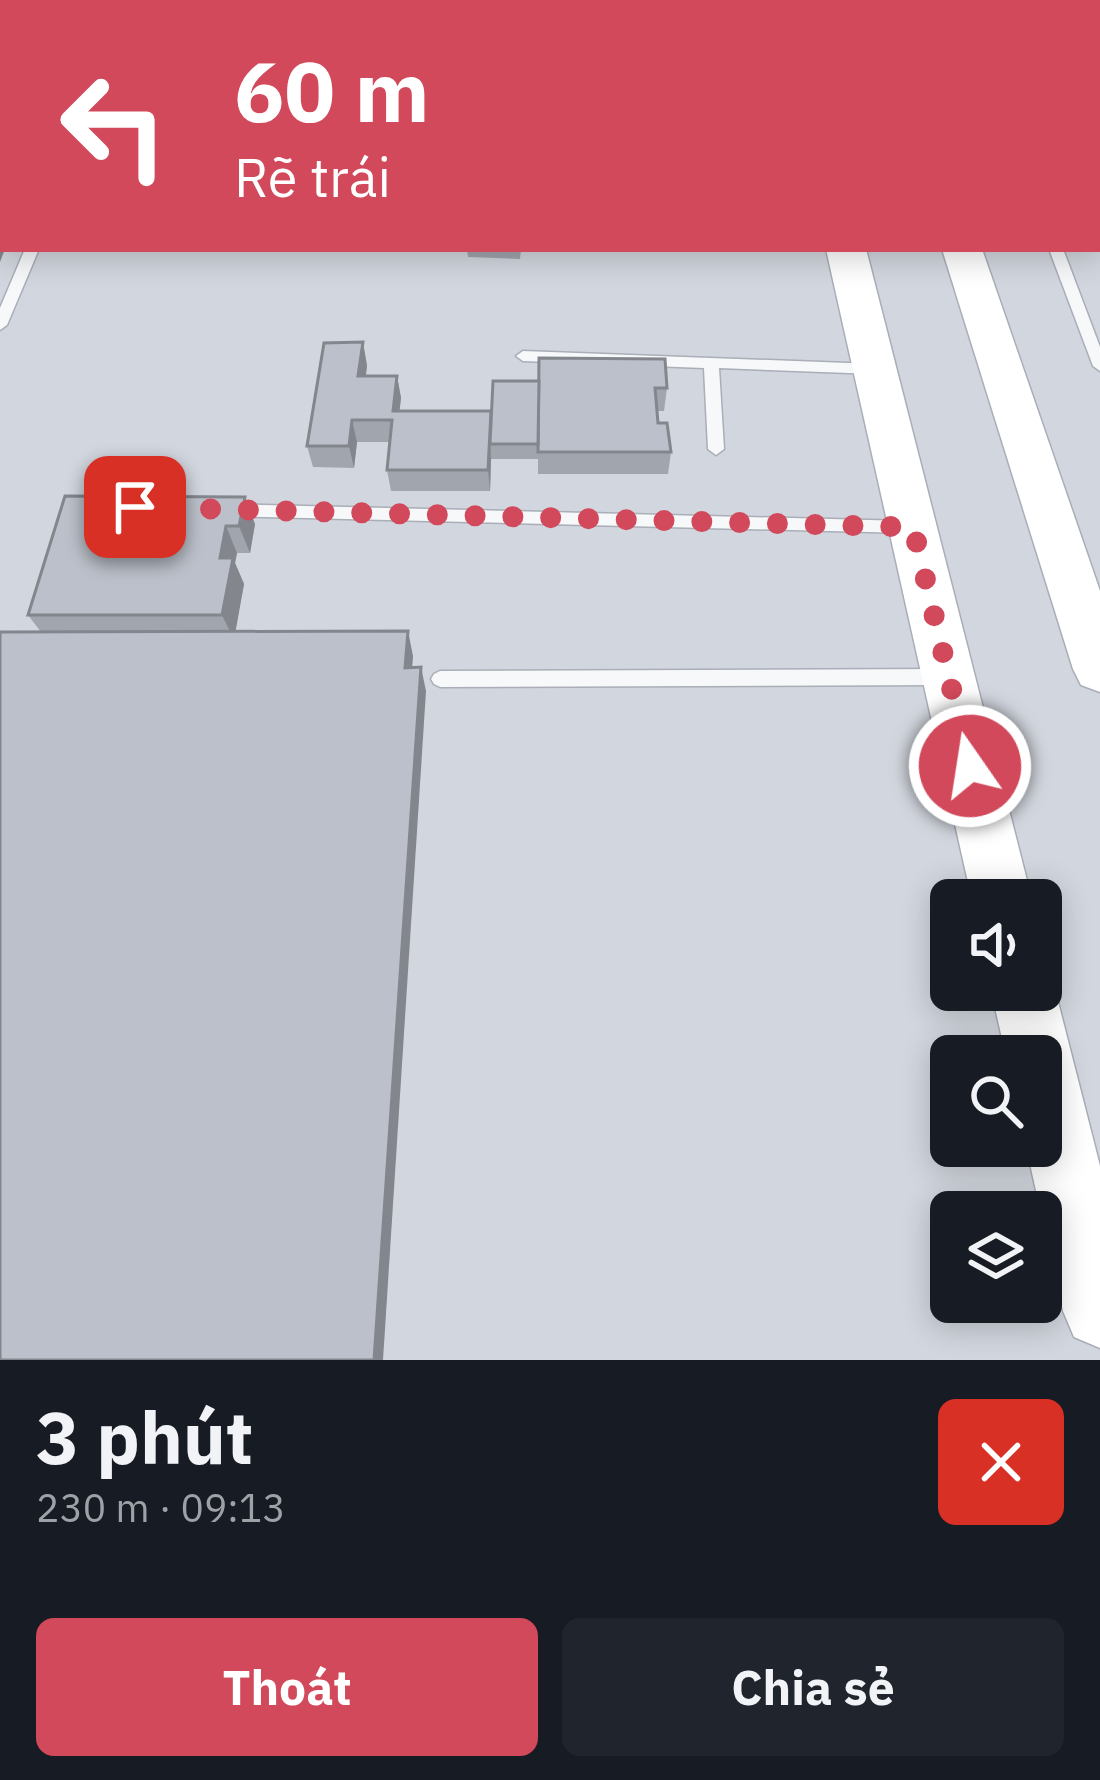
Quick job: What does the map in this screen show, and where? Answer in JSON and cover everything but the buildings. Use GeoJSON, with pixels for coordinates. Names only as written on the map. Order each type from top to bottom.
{"type":"FeatureCollection","features":[{"type":"Feature","properties":{"kind":"main road"},"geometry":{"type":"LineString","coordinates":[[847,252],[997,879]]}},
{"type":"Feature","properties":{"kind":"main road"},"geometry":{"type":"LineString","coordinates":[[963,252],[1100,669]]}},
{"type":"Feature","properties":{"kind":"main road"},"geometry":{"type":"LineString","coordinates":[[1062,1152],[1100,1311]]}},
{"type":"Feature","properties":{"kind":"lane"},"geometry":{"type":"LineString","coordinates":[[0,325],[31,252]]}},
{"type":"Feature","properties":{"kind":"lane"},"geometry":{"type":"LineString","coordinates":[[1057,252],[1100,366]]}},
{"type":"Feature","properties":{"kind":"lane"},"geometry":{"type":"LineString","coordinates":[[523,356],[875,369]]}},
{"type":"Feature","properties":{"kind":"lane"},"geometry":{"type":"LineString","coordinates":[[711,363],[716,449]]}},
{"type":"Feature","properties":{"kind":"lane"},"geometry":{"type":"LineString","coordinates":[[207,509],[913,527]]}},
{"type":"Feature","properties":{"kind":"lane"},"geometry":{"type":"LineString","coordinates":[[440,679],[949,677]]}},
{"type":"Feature","properties":{"kind":"shaded area"},"geometry":{"type":"Polygon","coordinates":[[[0,252],[1100,252],[1100,1360],[0,1360],[0,252]]]}},
{"type":"Feature","properties":{"kind":"route"},"geometry":{"type":"LineString","coordinates":[[135,507],[913,527],[970,766]]}}]}
